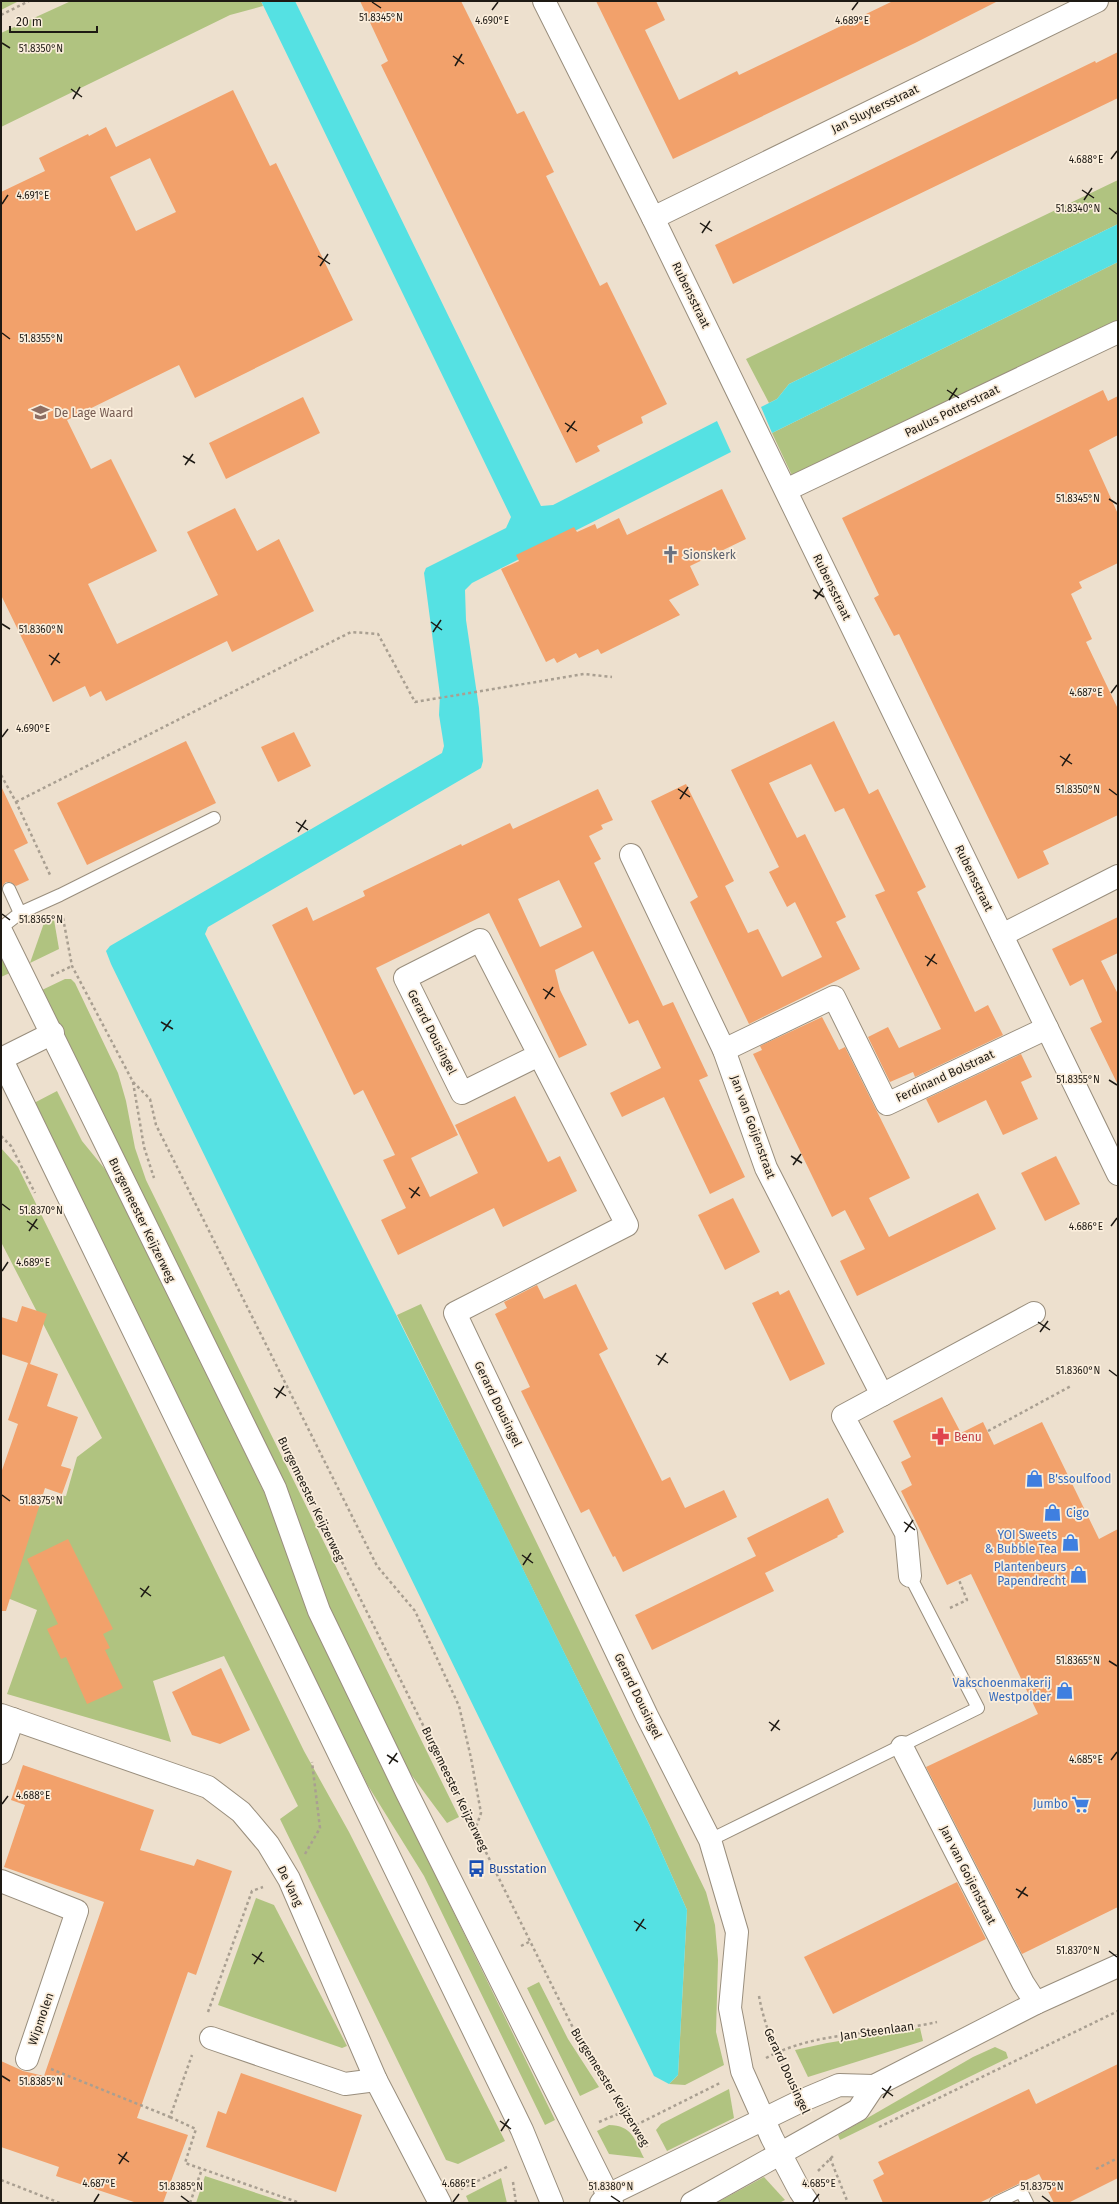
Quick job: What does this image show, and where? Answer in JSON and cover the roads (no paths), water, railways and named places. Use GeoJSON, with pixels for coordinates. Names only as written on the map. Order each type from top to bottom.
{"type":"FeatureCollection","features":[{"type":"Feature","properties":{"kind":"street","name":"Rubensstraat"},"geometry":{"type":"LineString","coordinates":[[544,1],[653,218],[1118,1174]]}},
{"type":"Feature","properties":{"kind":"street","name":"Jan Sluytersstraat"},"geometry":{"type":"LineString","coordinates":[[653,218],[1097,1]]}},
{"type":"Feature","properties":{"kind":"street","name":"Paulus Potterstraat"},"geometry":{"type":"LineString","coordinates":[[786,490],[1118,332]]}},
{"type":"Feature","properties":{"kind":"street","name":"Jan van Goijenstraat"},"geometry":{"type":"LineString","coordinates":[[631,855],[724,1050],[766,1168],[882,1395]]}},
{"type":"Feature","properties":{"kind":"street"},"geometry":{"type":"LineString","coordinates":[[1002,935],[1118,876]]}},
{"type":"Feature","properties":{"kind":"street","name":"Burgemeester Keijzerweg"},"geometry":{"type":"LineString","coordinates":[[1,930],[119,1174],[275,1488],[319,1611],[607,2200]]}},
{"type":"Feature","properties":{"kind":"street","name":"Gerard Dousingel"},"geometry":{"type":"LineString","coordinates":[[539,1054],[462,1093],[405,978],[480,940],[627,1224],[455,1313],[644,1709],[710,1840],[737,1932],[730,2008],[742,2072],[781,2154],[804,2197]]}},
{"type":"Feature","properties":{"kind":"street","name":"Ferdinand Bolstraat"},"geometry":{"type":"LineString","coordinates":[[724,1050],[834,997],[887,1104],[1047,1028]]}},
{"type":"Feature","properties":{"kind":"street"},"geometry":{"type":"LineString","coordinates":[[52,1034],[1,1059],[522,2130],[552,2203]]}},
{"type":"Feature","properties":{"kind":"street"},"geometry":{"type":"LineString","coordinates":[[910,1576],[906,1534],[843,1416],[1034,1313]]}},
{"type":"Feature","properties":{"kind":"street"},"geometry":{"type":"LineString","coordinates":[[1,1753],[7,1717]]}},
{"type":"Feature","properties":{"kind":"street","name":"De Vang"},"geometry":{"type":"LineString","coordinates":[[7,1717],[208,1787],[241,1812],[268,1844],[289,1880],[376,2080],[440,2203]]}},
{"type":"Feature","properties":{"kind":"street","name":"Jan van Goijenstraat"},"geometry":{"type":"LineString","coordinates":[[902,1746],[1023,1983],[1036,2003]]}},
{"type":"Feature","properties":{"kind":"street","name":"Wipmolen"},"geometry":{"type":"LineString","coordinates":[[1,1881],[77,1911],[27,2059]]}},
{"type":"Feature","properties":{"kind":"street"},"geometry":{"type":"LineString","coordinates":[[607,2200],[659,2170],[801,2101],[839,2085],[874,2086],[1036,2003],[1118,1966]]}},
{"type":"Feature","properties":{"kind":"street"},"geometry":{"type":"LineString","coordinates":[[205,2037],[345,2084],[376,2080]]}},
{"type":"Feature","properties":{"kind":"street"},"geometry":{"type":"LineString","coordinates":[[692,2203],[818,2134],[858,2110],[874,2086]]}},
{"type":"Feature","properties":{"kind":"lane"},"geometry":{"type":"LineString","coordinates":[[1,930],[20,913],[60,895],[214,818]]}},
{"type":"Feature","properties":{"kind":"lane"},"geometry":{"type":"LineString","coordinates":[[9,889],[20,913]]}},
{"type":"Feature","properties":{"kind":"lane"},"geometry":{"type":"LineString","coordinates":[[710,1840],[978,1708],[910,1576]]}},
{"type":"Feature","properties":{"kind":"lane"},"geometry":{"type":"LineString","coordinates":[[996,2203],[1021,2191],[1027,2203]]}},
{"type":"Feature","properties":{"kind":"water"},"geometry":{"type":"Polygon","coordinates":[[[261,1],[295,1],[541,506],[553,505],[717,421],[731,452],[472,583],[465,590],[466,620],[479,708],[483,761],[481,768],[208,927],[205,934],[480,1482],[649,1824],[687,1910],[678,2075],[669,2084],[654,2076],[106,951],[110,946],[442,753],[444,746],[439,715],[440,695],[424,573],[426,568],[506,528],[511,517],[261,1]]]}},
{"type":"Feature","properties":{"kind":"water"},"geometry":{"type":"Polygon","coordinates":[[[1118,224],[1118,262],[772,433],[761,407],[777,399],[789,384],[1118,224]]]}},
{"type":"Feature","properties":{"kind":"place","name":"De Lage Waard"},"geometry":{"type":"Point","coordinates":[41,413]}},
{"type":"Feature","properties":{"kind":"place","name":"Sionskerk"},"geometry":{"type":"Point","coordinates":[670,555]}},
{"type":"Feature","properties":{"kind":"place","name":"Benu"},"geometry":{"type":"Point","coordinates":[941,1437]}},
{"type":"Feature","properties":{"kind":"place","name":"B'ssoulfood"},"geometry":{"type":"Point","coordinates":[1035,1479]}},
{"type":"Feature","properties":{"kind":"place","name":"Cigo"},"geometry":{"type":"Point","coordinates":[1053,1513]}},
{"type":"Feature","properties":{"kind":"place","name":"YOI Sweets & Bubble Tea"},"geometry":{"type":"Point","coordinates":[1070,1542]}},
{"type":"Feature","properties":{"kind":"place","name":"Plantenbeurs Papendrecht"},"geometry":{"type":"Point","coordinates":[1079,1574]}},
{"type":"Feature","properties":{"kind":"place","name":"Vakschoenmakerij Westpolder"},"geometry":{"type":"Point","coordinates":[1064,1690]}},
{"type":"Feature","properties":{"kind":"place","name":"Jumbo"},"geometry":{"type":"Point","coordinates":[1081,1804]}},
{"type":"Feature","properties":{"kind":"place","name":"Busstation"},"geometry":{"type":"Point","coordinates":[476,1869]}}]}
